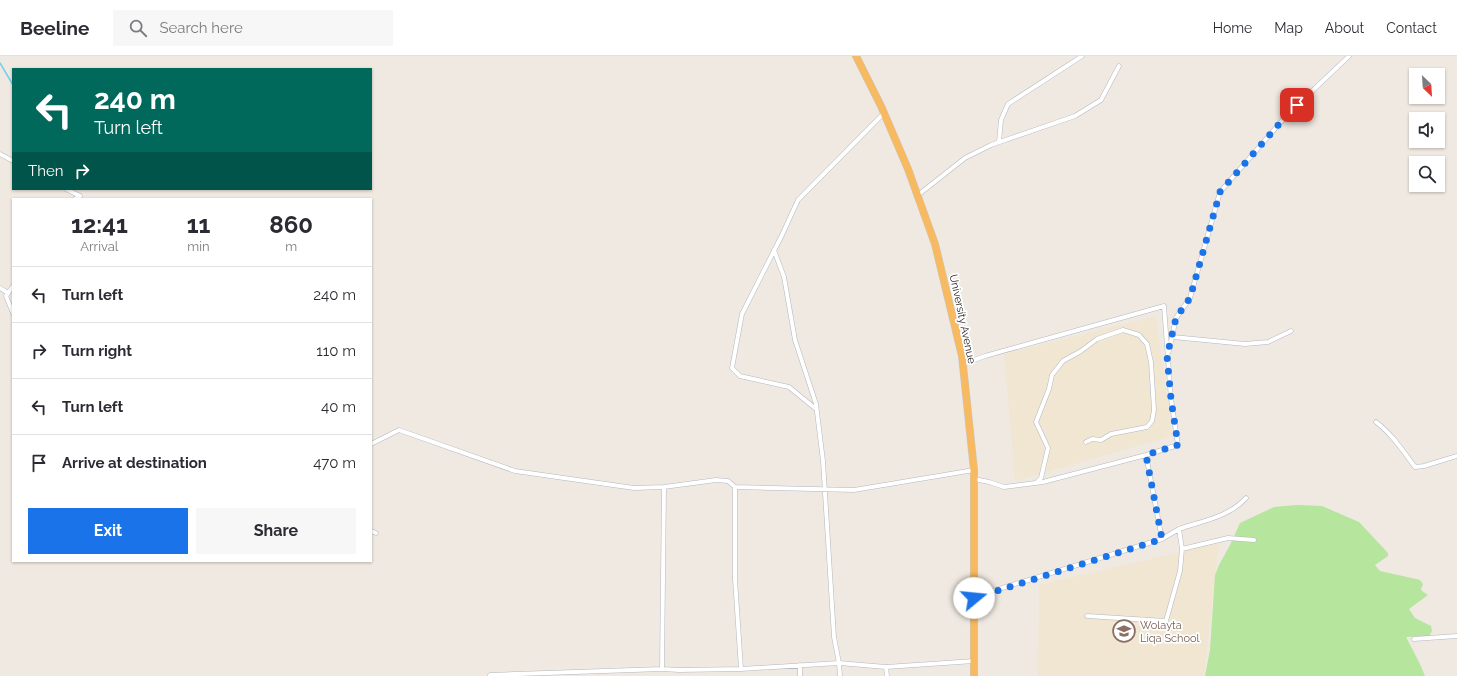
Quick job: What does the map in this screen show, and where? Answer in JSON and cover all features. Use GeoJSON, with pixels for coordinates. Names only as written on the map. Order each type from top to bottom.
{"type":"FeatureCollection","features":[{"type":"Feature","properties":{"kind":"highway","name":"University Avenue"},"geometry":{"type":"LineString","coordinates":[[856,56],[884,113],[918,195],[935,244],[962,356],[974,470],[974,676]]}},
{"type":"Feature","properties":{"kind":"street"},"geometry":{"type":"LineString","coordinates":[[999,142],[1001,120],[1008,104],[1082,56]]}},
{"type":"Feature","properties":{"kind":"street"},"geometry":{"type":"LineString","coordinates":[[1167,356],[1173,337],[1176,318],[1190,298],[1220,192],[1287,115],[1348,56]]}},
{"type":"Feature","properties":{"kind":"street"},"geometry":{"type":"LineString","coordinates":[[918,195],[965,158],[999,142],[1075,116],[1101,100],[1119,66]]}},
{"type":"Feature","properties":{"kind":"street"},"geometry":{"type":"LineString","coordinates":[[816,409],[789,387],[740,376],[732,368],[742,314],[798,200],[884,113]]}},
{"type":"Feature","properties":{"kind":"street"},"geometry":{"type":"LineString","coordinates":[[0,154],[12,160]]}},
{"type":"Feature","properties":{"kind":"street"},"geometry":{"type":"LineString","coordinates":[[68,190],[80,196],[77,198]]}},
{"type":"Feature","properties":{"kind":"street"},"geometry":{"type":"LineString","coordinates":[[774,250],[784,277],[795,340],[816,409],[823,461],[834,637],[840,663],[840,676]]}},
{"type":"Feature","properties":{"kind":"street"},"geometry":{"type":"LineString","coordinates":[[12,287],[6,296],[12,311]]}},
{"type":"Feature","properties":{"kind":"street"},"geometry":{"type":"LineString","coordinates":[[0,288],[8,293]]}},
{"type":"Feature","properties":{"kind":"street"},"geometry":{"type":"LineString","coordinates":[[962,364],[992,354],[1164,306],[1171,399],[1178,445],[1043,482],[1004,487],[974,479]]}},
{"type":"Feature","properties":{"kind":"street"},"geometry":{"type":"LineString","coordinates":[[1038,482],[1042,478],[1048,448],[1036,422],[1049,389],[1052,375],[1063,361],[1081,351],[1097,339],[1123,330],[1139,335],[1147,344],[1150,362],[1154,398],[1152,421],[1147,427],[1111,434],[1101,440],[1092,439],[1086,442]]}},
{"type":"Feature","properties":{"kind":"street"},"geometry":{"type":"LineString","coordinates":[[1173,337],[1244,344],[1268,342],[1291,331]]}},
{"type":"Feature","properties":{"kind":"street"},"geometry":{"type":"LineString","coordinates":[[1376,422],[1394,439],[1415,467],[1457,456]]}},
{"type":"Feature","properties":{"kind":"street"},"geometry":{"type":"LineString","coordinates":[[372,444],[399,430],[515,470],[634,488],[664,487],[716,480],[728,481],[735,487],[854,490],[974,470]]}},
{"type":"Feature","properties":{"kind":"street"},"geometry":{"type":"LineString","coordinates":[[1146,455],[1162,539]]}},
{"type":"Feature","properties":{"kind":"street"},"geometry":{"type":"LineString","coordinates":[[662,669],[664,487]]}},
{"type":"Feature","properties":{"kind":"street"},"geometry":{"type":"LineString","coordinates":[[735,487],[735,579],[741,670]]}},
{"type":"Feature","properties":{"kind":"street"},"geometry":{"type":"LineString","coordinates":[[974,598],[1162,539],[1179,529],[1229,512],[1239,506],[1246,498]]}},
{"type":"Feature","properties":{"kind":"street"},"geometry":{"type":"LineString","coordinates":[[1088,616],[1166,621],[1180,571],[1182,549],[1179,529]]}},
{"type":"Feature","properties":{"kind":"street"},"geometry":{"type":"LineString","coordinates":[[372,531],[376,532]]}},
{"type":"Feature","properties":{"kind":"street"},"geometry":{"type":"LineString","coordinates":[[1182,549],[1228,538],[1254,540]]}},
{"type":"Feature","properties":{"kind":"street"},"geometry":{"type":"LineString","coordinates":[[1414,639],[1457,636]]}},
{"type":"Feature","properties":{"kind":"street"},"geometry":{"type":"LineString","coordinates":[[490,675],[596,674],[662,669],[741,670],[840,663],[886,667],[974,661]]}},
{"type":"Feature","properties":{"kind":"street"},"geometry":{"type":"LineString","coordinates":[[800,665],[800,676]]}},
{"type":"Feature","properties":{"kind":"street"},"geometry":{"type":"LineString","coordinates":[[886,667],[887,676]]}},
{"type":"Feature","properties":{"kind":"street"},"geometry":{"type":"LineString","coordinates":[[679,670],[679,676]]}},
{"type":"Feature","properties":{"kind":"street"},"geometry":{"type":"LineString","coordinates":[[714,670],[714,676]]}},
{"type":"Feature","properties":{"kind":"street"},"geometry":{"type":"LineString","coordinates":[[636,671],[636,676]]}},
{"type":"Feature","properties":{"kind":"shaded area"},"geometry":{"type":"Polygon","coordinates":[[[1156,316],[1172,436],[1015,481],[1004,354],[1156,316]]]}},
{"type":"Feature","properties":{"kind":"shaded area","name":"Wolayta Liqa School"},"geometry":{"type":"Polygon","coordinates":[[[1219,543],[1204,676],[1038,676],[1039,585],[1219,543]]]}},
{"type":"Feature","properties":{"kind":"green space"},"geometry":{"type":"Polygon","coordinates":[[[1297,505],[1322,506],[1359,522],[1388,553],[1388,556],[1375,565],[1380,571],[1420,580],[1423,584],[1421,589],[1428,595],[1409,609],[1415,618],[1431,626],[1432,631],[1429,636],[1406,637],[1425,676],[1205,676],[1210,650],[1215,575],[1240,523],[1274,507],[1297,505]]]}},
{"type":"Feature","properties":{"kind":"waterway"},"geometry":{"type":"LineString","coordinates":[[0,63],[12,83]]}},
{"type":"Feature","properties":{"kind":"place","name":"Wolayta Liqa School"},"geometry":{"type":"Point","coordinates":[1124,631]}},
{"type":"Feature","properties":{"kind":"route"},"geometry":{"type":"LineString","coordinates":[[974,598],[1162,539],[1146,455],[1178,445],[1171,399],[1167,356],[1173,337],[1176,318],[1190,298],[1220,192],[1297,105]]}}]}
